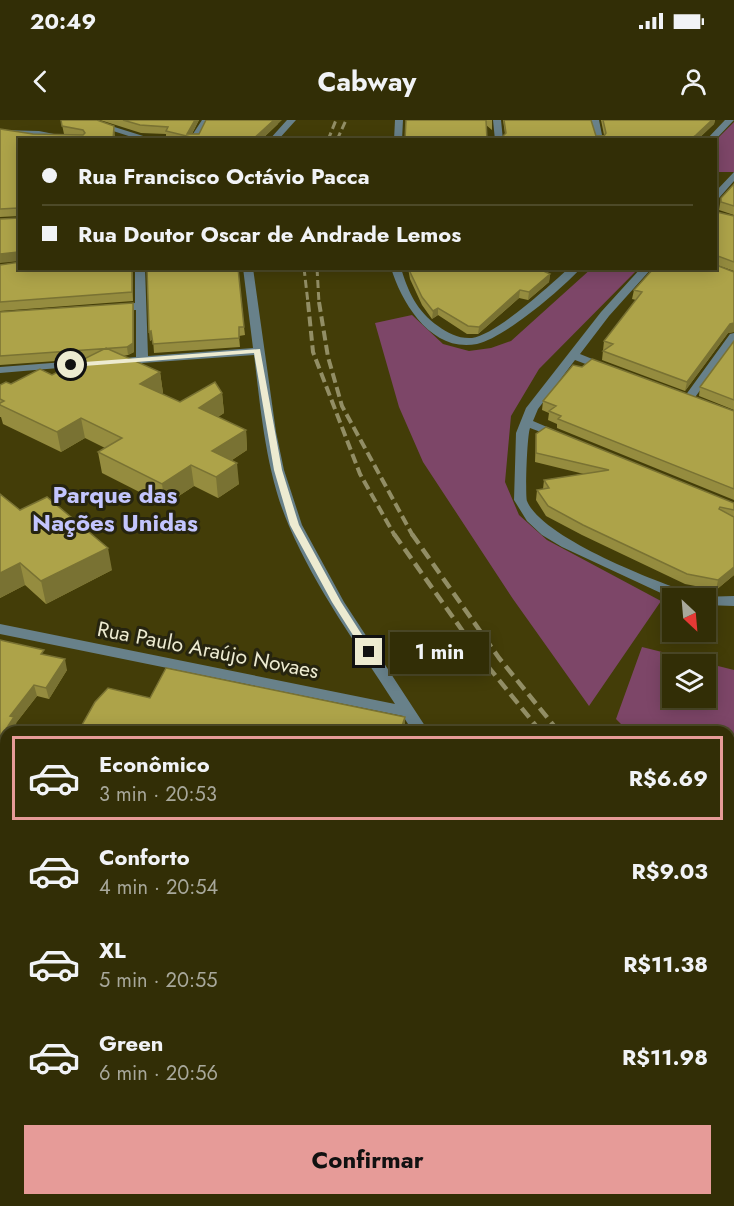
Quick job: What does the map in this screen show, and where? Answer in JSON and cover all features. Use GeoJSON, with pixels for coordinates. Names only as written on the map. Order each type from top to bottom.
{"type":"FeatureCollection","features":[{"type":"Feature","properties":{"kind":"street"},"geometry":{"type":"LineString","coordinates":[[83,120],[145,138]]}},
{"type":"Feature","properties":{"kind":"street"},"geometry":{"type":"LineString","coordinates":[[116,129],[123,120]]}},
{"type":"Feature","properties":{"kind":"street"},"geometry":{"type":"LineString","coordinates":[[194,138],[206,120]]}},
{"type":"Feature","properties":{"kind":"street"},"geometry":{"type":"LineString","coordinates":[[275,138],[292,120]]}},
{"type":"Feature","properties":{"kind":"street"},"geometry":{"type":"LineString","coordinates":[[398,138],[399,120]]}},
{"type":"Feature","properties":{"kind":"street"},"geometry":{"type":"LineString","coordinates":[[497,120],[499,138]]}},
{"type":"Feature","properties":{"kind":"street"},"geometry":{"type":"LineString","coordinates":[[595,120],[599,138]]}},
{"type":"Feature","properties":{"kind":"street"},"geometry":{"type":"LineString","coordinates":[[712,138],[730,120]]}},
{"type":"Feature","properties":{"kind":"street"},"geometry":{"type":"LineString","coordinates":[[0,133],[38,137]]}},
{"type":"Feature","properties":{"kind":"street"},"geometry":{"type":"LineString","coordinates":[[717,195],[731,175]]}},
{"type":"Feature","properties":{"kind":"street"},"geometry":{"type":"LineString","coordinates":[[140,270],[142,360]]}},
{"type":"Feature","properties":{"kind":"street"},"geometry":{"type":"LineString","coordinates":[[248,270],[258,351],[278,470],[295,525],[337,602],[417,726]]}},
{"type":"Feature","properties":{"kind":"street"},"geometry":{"type":"LineString","coordinates":[[397,270],[408,305],[415,313],[446,337],[461,342],[493,336],[574,270]]}},
{"type":"Feature","properties":{"kind":"street"},"geometry":{"type":"LineString","coordinates":[[645,270],[604,314],[543,391],[525,422],[522,433],[520,500],[532,518],[547,532],[567,544],[662,588]]}},
{"type":"Feature","properties":{"kind":"street"},"geometry":{"type":"LineString","coordinates":[[547,274],[562,280]]}},
{"type":"Feature","properties":{"kind":"street"},"geometry":{"type":"LineString","coordinates":[[105,308],[140,306]]}},
{"type":"Feature","properties":{"kind":"street"},"geometry":{"type":"LineString","coordinates":[[689,398],[733,339]]}},
{"type":"Feature","properties":{"kind":"street"},"geometry":{"type":"LineString","coordinates":[[0,370],[258,351]]}},
{"type":"Feature","properties":{"kind":"street"},"geometry":{"type":"LineString","coordinates":[[572,355],[625,375]]}},
{"type":"Feature","properties":{"kind":"street"},"geometry":{"type":"LineString","coordinates":[[525,422],[569,439]]}},
{"type":"Feature","properties":{"kind":"street"},"geometry":{"type":"LineString","coordinates":[[716,600],[734,601]]}},
{"type":"Feature","properties":{"kind":"street","name":"Rua Paulo Araújo Novaes"},"geometry":{"type":"LineString","coordinates":[[0,629],[408,712]]}},
{"type":"Feature","properties":{"kind":"shaded area"},"geometry":{"type":"Polygon","coordinates":[[[734,122],[734,172],[717,172],[717,139],[734,122]]]}},
{"type":"Feature","properties":{"kind":"shaded area"},"geometry":{"type":"Polygon","coordinates":[[[590,270],[637,270],[539,369],[511,416],[505,482],[519,515],[547,540],[661,601],[589,706],[513,599],[423,462],[399,407],[375,323],[412,315],[443,344],[469,351],[491,348],[511,341],[590,270]]]}},
{"type":"Feature","properties":{"kind":"shaded area"},"geometry":{"type":"Polygon","coordinates":[[[642,647],[670,654],[662,654],[662,708],[716,708],[716,666],[734,670],[734,726],[623,726],[616,719],[642,647]]]}},
{"type":"Feature","properties":{"kind":"building"},"geometry":{"type":"Polygon","coordinates":[[[61,120],[97,120],[114,126],[113,138],[18,138],[18,208],[0,209],[0,129],[33,134],[83,135],[85,133],[83,130],[62,126],[61,120]]]}},
{"type":"Feature","properties":{"kind":"building"},"geometry":{"type":"Polygon","coordinates":[[[123,120],[195,120],[187,134],[199,134],[206,120],[274,120],[254,138],[195,138],[166,131],[168,127],[140,125],[123,120]]]}},
{"type":"Feature","properties":{"kind":"building"},"geometry":{"type":"Polygon","coordinates":[[[406,120],[486,120],[487,138],[405,138],[406,120]]]}},
{"type":"Feature","properties":{"kind":"building"},"geometry":{"type":"Polygon","coordinates":[[[504,120],[591,120],[596,136],[604,136],[606,133],[603,120],[712,120],[692,138],[505,138],[503,136],[506,133],[504,120]]]}},
{"type":"Feature","properties":{"kind":"building"},"geometry":{"type":"Polygon","coordinates":[[[734,184],[734,206],[721,202],[721,198],[734,184]]]}},
{"type":"Feature","properties":{"kind":"building"},"geometry":{"type":"Polygon","coordinates":[[[717,212],[734,216],[734,262],[718,256],[717,212]]]}},
{"type":"Feature","properties":{"kind":"building"},"geometry":{"type":"Polygon","coordinates":[[[18,218],[18,252],[0,254],[0,219],[18,218]]]}},
{"type":"Feature","properties":{"kind":"building"},"geometry":{"type":"Polygon","coordinates":[[[18,262],[18,270],[132,270],[132,292],[0,302],[0,265],[18,262]]]}},
{"type":"Feature","properties":{"kind":"building"},"geometry":{"type":"Polygon","coordinates":[[[717,265],[734,272],[734,323],[730,324],[687,382],[603,351],[613,344],[604,341],[642,292],[634,290],[652,270],[717,270],[717,265]]]}},
{"type":"Feature","properties":{"kind":"building"},"geometry":{"type":"Polygon","coordinates":[[[147,270],[238,270],[244,327],[239,327],[239,338],[153,344],[151,331],[149,332],[147,270]]]}},
{"type":"Feature","properties":{"kind":"building"},"geometry":{"type":"Polygon","coordinates":[[[410,270],[541,270],[550,274],[529,292],[520,290],[479,327],[468,326],[438,308],[433,311],[422,297],[410,270]]]}},
{"type":"Feature","properties":{"kind":"building"},"geometry":{"type":"Polygon","coordinates":[[[133,303],[133,343],[127,347],[0,356],[0,312],[133,303]]]}},
{"type":"Feature","properties":{"kind":"building"},"geometry":{"type":"Polygon","coordinates":[[[734,341],[734,400],[700,387],[734,341]]]}},
{"type":"Feature","properties":{"kind":"building"},"geometry":{"type":"Polygon","coordinates":[[[106,348],[160,372],[140,384],[180,402],[215,382],[222,393],[199,408],[246,430],[212,451],[237,463],[216,477],[191,465],[162,484],[98,452],[122,438],[81,418],[57,432],[0,405],[4,401],[0,399],[0,385],[6,382],[11,384],[40,369],[52,375],[106,348]]]}},
{"type":"Feature","properties":{"kind":"building"},"geometry":{"type":"Polygon","coordinates":[[[592,359],[734,411],[734,489],[558,419],[561,416],[549,411],[556,406],[543,401],[573,365],[582,367],[592,359]]]}},
{"type":"Feature","properties":{"kind":"building"},"geometry":{"type":"Polygon","coordinates":[[[546,427],[734,503],[734,510],[720,507],[719,509],[734,517],[734,567],[718,580],[687,574],[548,506],[537,490],[549,488],[544,480],[609,470],[536,453],[536,434],[546,427]]]}},
{"type":"Feature","properties":{"kind":"building"},"geometry":{"type":"Polygon","coordinates":[[[0,494],[20,510],[47,497],[108,548],[41,581],[20,563],[0,573],[0,494]]]}},
{"type":"Feature","properties":{"kind":"building"},"geometry":{"type":"Polygon","coordinates":[[[0,640],[44,650],[41,654],[65,659],[46,688],[34,685],[10,716],[14,717],[8,726],[0,726],[0,640]]]}},
{"type":"Feature","properties":{"kind":"building"},"geometry":{"type":"Polygon","coordinates":[[[166,668],[405,717],[402,726],[81,726],[95,702],[108,688],[150,698],[166,668]]]}},
{"type":"Feature","properties":{"kind":"railway"},"geometry":{"type":"LineString","coordinates":[[329,138],[336,120]]}},
{"type":"Feature","properties":{"kind":"railway"},"geometry":{"type":"LineString","coordinates":[[338,138],[346,120]]}},
{"type":"Feature","properties":{"kind":"railway"},"geometry":{"type":"LineString","coordinates":[[304,270],[308,303]]}},
{"type":"Feature","properties":{"kind":"railway"},"geometry":{"type":"LineString","coordinates":[[317,270],[319,303]]}},
{"type":"Feature","properties":{"kind":"railway"},"geometry":{"type":"LineString","coordinates":[[308,302],[313,352],[360,474],[395,536]]}},
{"type":"Feature","properties":{"kind":"railway"},"geometry":{"type":"LineString","coordinates":[[319,302],[328,357],[342,406],[413,536]]}},
{"type":"Feature","properties":{"kind":"railway"},"geometry":{"type":"LineString","coordinates":[[394,534],[486,664],[536,726]]}},
{"type":"Feature","properties":{"kind":"railway"},"geometry":{"type":"LineString","coordinates":[[412,534],[499,658],[554,726]]}},
{"type":"Feature","properties":{"kind":"district","name":"Parque das Nações Unidas"},"geometry":{"type":"Point","coordinates":[115,509]}},
{"type":"Feature","properties":{"kind":"route"},"geometry":{"type":"LineString","coordinates":[[71,365],[258,351],[278,470],[295,525],[302,542],[369,652]]}}]}
